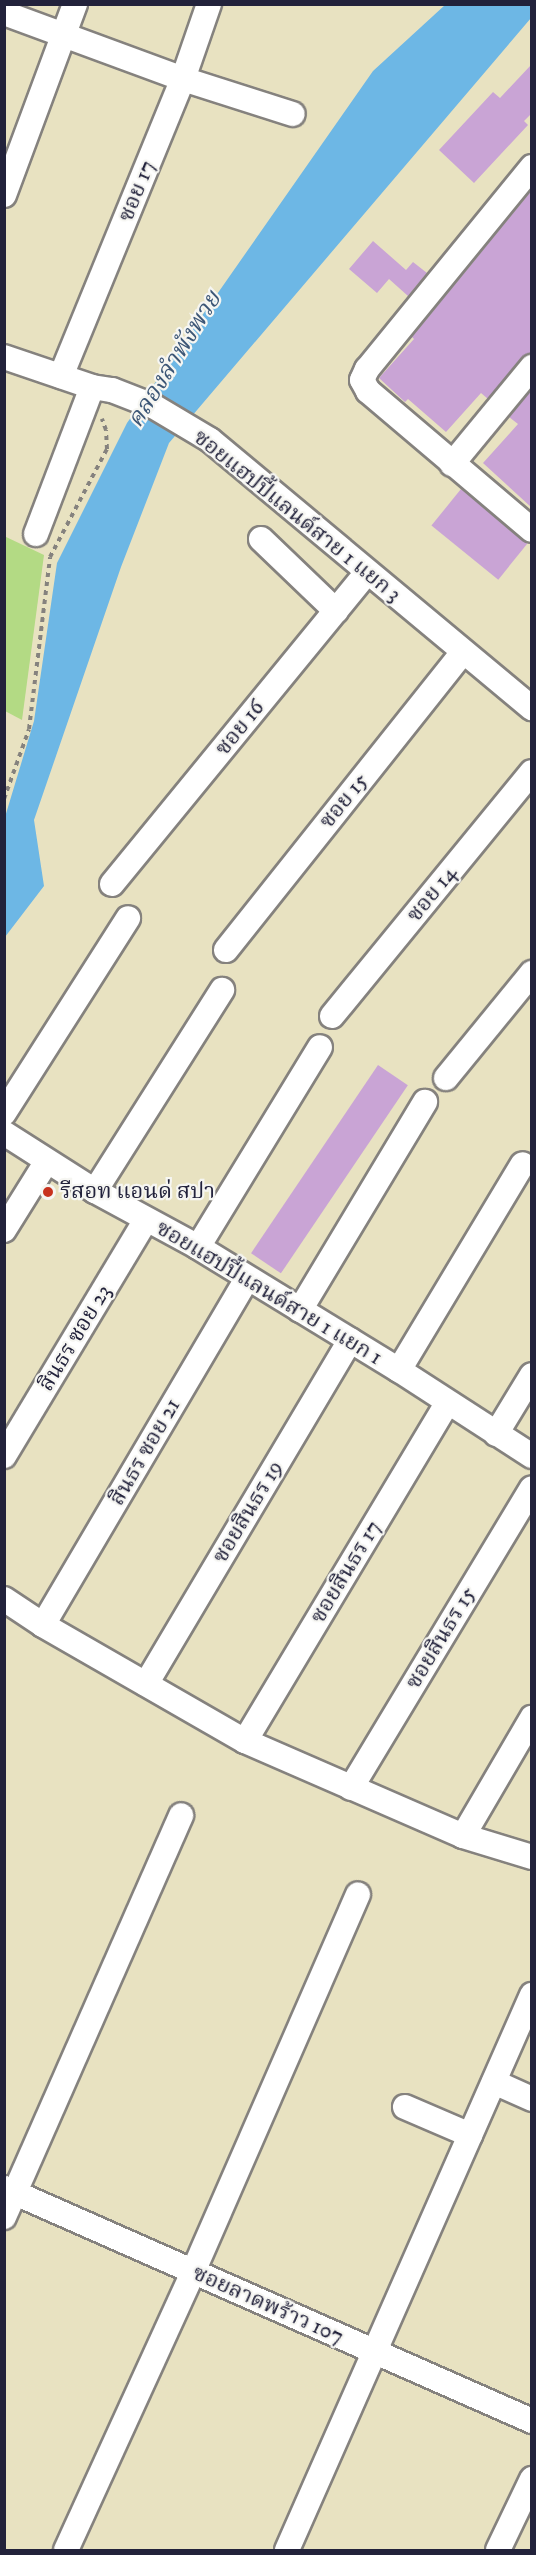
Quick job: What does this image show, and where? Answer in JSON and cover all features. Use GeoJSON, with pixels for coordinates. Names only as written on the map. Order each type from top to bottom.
{"type":"FeatureCollection","features":[{"type":"Feature","properties":{"kind":"street"},"geometry":{"type":"LineString","coordinates":[[4,195],[75,4]]}},
{"type":"Feature","properties":{"kind":"street","name":"ซอย 17"},"geometry":{"type":"LineString","coordinates":[[60,376],[183,79],[209,4]]}},
{"type":"Feature","properties":{"kind":"street"},"geometry":{"type":"LineString","coordinates":[[4,13],[183,79],[293,114]]}},
{"type":"Feature","properties":{"kind":"street"},"geometry":{"type":"LineString","coordinates":[[531,167],[367,369],[362,380],[368,391],[531,530]]}},
{"type":"Feature","properties":{"kind":"street","name":"ซอยแฮปปี้แลนด์สาย 1 แยก 3"},"geometry":{"type":"LineString","coordinates":[[4,357],[60,376],[97,392],[153,406],[210,440],[462,653],[531,708]]}},
{"type":"Feature","properties":{"kind":"street"},"geometry":{"type":"LineString","coordinates":[[452,464],[531,367]]}},
{"type":"Feature","properties":{"kind":"street"},"geometry":{"type":"LineString","coordinates":[[36,534],[97,392]]}},
{"type":"Feature","properties":{"kind":"street"},"geometry":{"type":"LineString","coordinates":[[261,539],[336,611]]}},
{"type":"Feature","properties":{"kind":"street","name":"ซอย 16"},"geometry":{"type":"LineString","coordinates":[[112,884],[368,572]]}},
{"type":"Feature","properties":{"kind":"street","name":"ซอย 15"},"geometry":{"type":"LineString","coordinates":[[226,950],[462,653]]}},
{"type":"Feature","properties":{"kind":"street","name":"ซอย 14"},"geometry":{"type":"LineString","coordinates":[[332,1016],[531,772]]}},
{"type":"Feature","properties":{"kind":"street"},"geometry":{"type":"LineString","coordinates":[[4,1113],[128,918]]}},
{"type":"Feature","properties":{"kind":"street"},"geometry":{"type":"LineString","coordinates":[[446,1078],[531,973]]}},
{"type":"Feature","properties":{"kind":"street"},"geometry":{"type":"LineString","coordinates":[[95,1191],[222,990]]}},
{"type":"Feature","properties":{"kind":"street"},"geometry":{"type":"LineString","coordinates":[[198,1247],[320,1047]]}},
{"type":"Feature","properties":{"kind":"street"},"geometry":{"type":"LineString","coordinates":[[300,1310],[425,1102]]}},
{"type":"Feature","properties":{"kind":"street","name":"ซอยแฮปปี้แลนด์สาย 1 แยก 1"},"geometry":{"type":"LineString","coordinates":[[4,1133],[95,1191],[198,1247],[399,1370],[531,1456]]}},
{"type":"Feature","properties":{"kind":"street"},"geometry":{"type":"LineString","coordinates":[[4,1230],[47,1161]]}},
{"type":"Feature","properties":{"kind":"street"},"geometry":{"type":"LineString","coordinates":[[399,1370],[523,1164]]}},
{"type":"Feature","properties":{"kind":"street","name":"สินธร ซอย 23"},"geometry":{"type":"LineString","coordinates":[[4,1456],[146,1220]]}},
{"type":"Feature","properties":{"kind":"street","name":"สินธร ซอย 21"},"geometry":{"type":"LineString","coordinates":[[43,1625],[247,1279]]}},
{"type":"Feature","properties":{"kind":"street","name":"ซอยสินธร 19"},"geometry":{"type":"LineString","coordinates":[[146,1684],[350,1340]]}},
{"type":"Feature","properties":{"kind":"street"},"geometry":{"type":"LineString","coordinates":[[496,1434],[531,1376]]}},
{"type":"Feature","properties":{"kind":"street","name":"ซอยสินธร 17"},"geometry":{"type":"LineString","coordinates":[[245,1741],[447,1403]]}},
{"type":"Feature","properties":{"kind":"street","name":"ซอยสินธร 15"},"geometry":{"type":"LineString","coordinates":[[351,1788],[531,1488]]}},
{"type":"Feature","properties":{"kind":"street"},"geometry":{"type":"LineString","coordinates":[[4,1599],[43,1625],[245,1741],[463,1836],[531,1857]]}},
{"type":"Feature","properties":{"kind":"street"},"geometry":{"type":"LineString","coordinates":[[463,1836],[531,1718]]}},
{"type":"Feature","properties":{"kind":"street"},"geometry":{"type":"LineString","coordinates":[[4,2217],[10,2191],[181,1815]]}},
{"type":"Feature","properties":{"kind":"street"},"geometry":{"type":"LineString","coordinates":[[66,2550],[193,2272],[358,1895]]}},
{"type":"Feature","properties":{"kind":"street"},"geometry":{"type":"LineString","coordinates":[[288,2550],[531,1995]]}},
{"type":"Feature","properties":{"kind":"street"},"geometry":{"type":"LineString","coordinates":[[494,2082],[531,2099]]}},
{"type":"Feature","properties":{"kind":"street"},"geometry":{"type":"LineString","coordinates":[[405,2107],[470,2135]]}},
{"type":"Feature","properties":{"kind":"street","name":"ซอยลาดพร้าว 107"},"geometry":{"type":"LineString","coordinates":[[10,2191],[531,2421]]}},
{"type":"Feature","properties":{"kind":"street"},"geometry":{"type":"LineString","coordinates":[[498,2550],[531,2479]]}},
{"type":"Feature","properties":{"kind":"path"},"geometry":{"type":"LineString","coordinates":[[4,800],[29,729],[50,557],[107,449],[106,430],[97,392]]}},
{"type":"Feature","properties":{"kind":"green space"},"geometry":{"type":"Polygon","coordinates":[[[4,536],[44,555],[22,720],[5,711],[4,536]]]}},
{"type":"Feature","properties":{"kind":"water","name":"คลองลำพังพวย"},"geometry":{"type":"Polygon","coordinates":[[[445,5],[531,5],[531,18],[169,443],[121,567],[34,820],[44,886],[5,937],[5,817],[34,721],[57,563],[127,423],[373,71],[445,5]]]}},
{"type":"Feature","properties":{"kind":"building"},"geometry":{"type":"Polygon","coordinates":[[[531,65],[531,114],[524,121],[528,125],[474,183],[439,150],[493,92],[500,98],[531,65]]]}},
{"type":"Feature","properties":{"kind":"building"},"geometry":{"type":"Polygon","coordinates":[[[531,191],[531,353],[521,358],[488,399],[481,393],[446,432],[408,399],[405,402],[379,378],[414,339],[412,337],[531,191]]]}},
{"type":"Feature","properties":{"kind":"building"},"geometry":{"type":"Polygon","coordinates":[[[373,241],[406,270],[413,262],[427,273],[408,296],[389,279],[377,293],[349,269],[373,241]]]}},
{"type":"Feature","properties":{"kind":"building"},"geometry":{"type":"Polygon","coordinates":[[[531,390],[531,507],[483,463],[518,424],[509,417],[531,390]]]}},
{"type":"Feature","properties":{"kind":"building"},"geometry":{"type":"Polygon","coordinates":[[[461,489],[528,543],[498,580],[431,526],[461,489]]]}},
{"type":"Feature","properties":{"kind":"building"},"geometry":{"type":"Polygon","coordinates":[[[378,1065],[408,1085],[281,1273],[251,1253],[378,1065]]]}},
{"type":"Feature","properties":{"kind":"place","name":"รีสอท แอนด่ สปา"},"geometry":{"type":"Point","coordinates":[48,1192]}}]}
